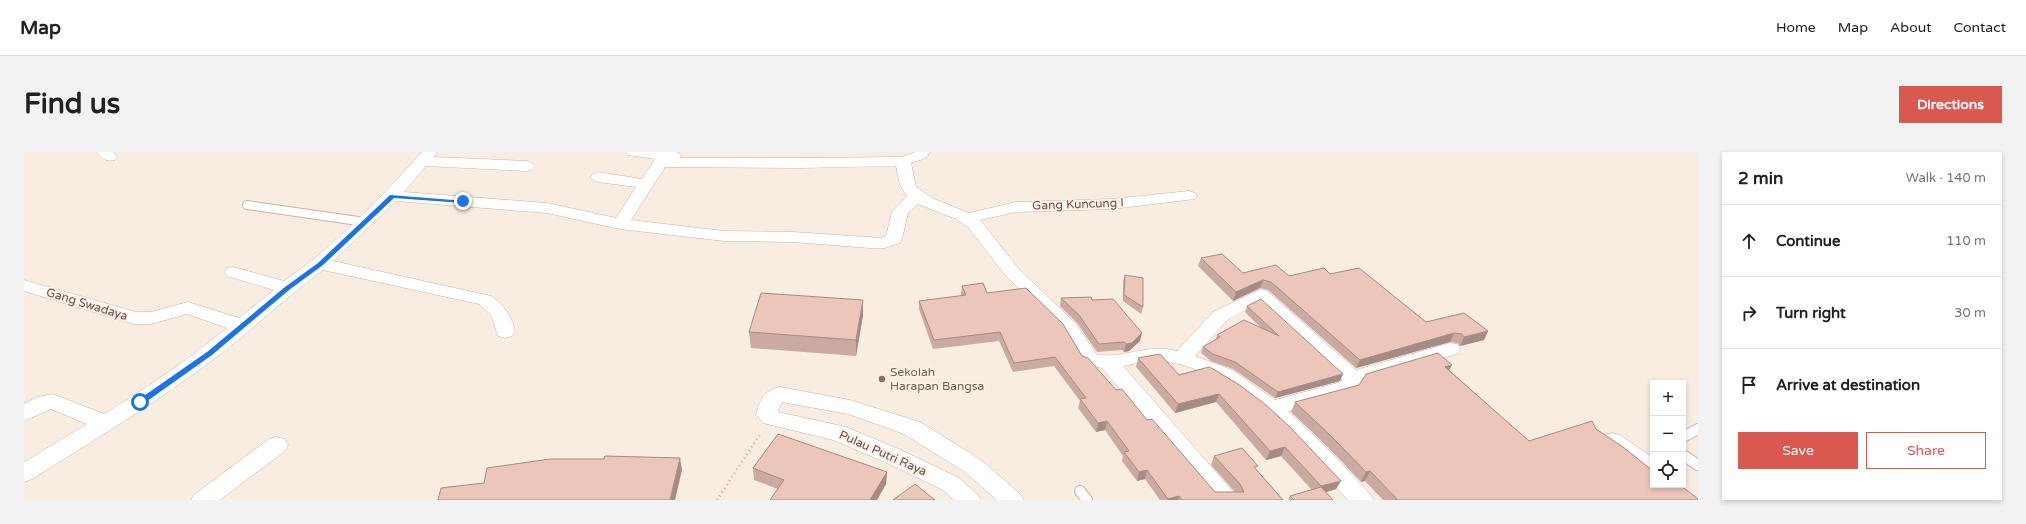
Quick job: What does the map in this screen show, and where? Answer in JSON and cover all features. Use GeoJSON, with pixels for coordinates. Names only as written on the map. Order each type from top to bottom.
{"type":"FeatureCollection","features":[{"type":"Feature","properties":{"kind":"street"},"geometry":{"type":"LineString","coordinates":[[633,152],[661,159],[800,163],[904,161],[916,158],[923,152]]}},
{"type":"Feature","properties":{"kind":"street"},"geometry":{"type":"LineString","coordinates":[[661,159],[680,156],[689,152]]}},
{"type":"Feature","properties":{"kind":"street"},"geometry":{"type":"LineString","coordinates":[[24,473],[140,402],[209,353],[287,288],[320,264],[392,196],[427,156],[527,166]]}},
{"type":"Feature","properties":{"kind":"street"},"geometry":{"type":"LineString","coordinates":[[620,224],[661,159]]}},
{"type":"Feature","properties":{"kind":"street"},"geometry":{"type":"LineString","coordinates":[[904,161],[908,187],[918,196],[932,204],[968,218],[979,228],[1005,264],[1027,288],[1050,307],[1066,324],[1089,360],[1108,362],[1147,355],[1164,354],[1211,367],[1238,381],[1287,421],[1362,500]]}},
{"type":"Feature","properties":{"kind":"street"},"geometry":{"type":"LineString","coordinates":[[598,177],[646,184]]}},
{"type":"Feature","properties":{"kind":"street"},"geometry":{"type":"LineString","coordinates":[[392,196],[547,208],[620,224],[724,236],[793,237],[850,243],[885,243],[894,239],[900,212],[918,196]]}},
{"type":"Feature","properties":{"kind":"street","name":"Gang Kuncung I"},"geometry":{"type":"LineString","coordinates":[[968,218],[1016,207],[1112,204],[1189,196]]}},
{"type":"Feature","properties":{"kind":"street"},"geometry":{"type":"LineString","coordinates":[[320,264],[485,300],[496,308],[504,320],[504,332]]}},
{"type":"Feature","properties":{"kind":"street"},"geometry":{"type":"LineString","coordinates":[[233,272],[287,288]]}},
{"type":"Feature","properties":{"kind":"street","name":"Gang Swadaya"},"geometry":{"type":"LineString","coordinates":[[24,286],[116,311],[134,318],[151,318],[188,308],[242,326]]}},
{"type":"Feature","properties":{"kind":"street"},"geometry":{"type":"LineString","coordinates":[[1182,358],[1220,316],[1260,295],[1352,378]]}},
{"type":"Feature","properties":{"kind":"street"},"geometry":{"type":"LineString","coordinates":[[1352,378],[1450,349]]}},
{"type":"Feature","properties":{"kind":"street"},"geometry":{"type":"LineString","coordinates":[[1108,362],[1227,500]]}},
{"type":"Feature","properties":{"kind":"street"},"geometry":{"type":"LineString","coordinates":[[1271,408],[1348,388],[1351,384],[1352,378]]}},
{"type":"Feature","properties":{"kind":"street"},"geometry":{"type":"LineString","coordinates":[[771,418],[767,414],[772,398],[780,394],[850,407],[912,428],[973,466],[1012,500]]}},
{"type":"Feature","properties":{"kind":"street"},"geometry":{"type":"LineString","coordinates":[[24,413],[44,402],[53,401],[106,423]]}},
{"type":"Feature","properties":{"kind":"street","name":"Pulau Putri Raya"},"geometry":{"type":"LineString","coordinates":[[771,418],[838,433],[893,456],[950,484],[969,500]]}},
{"type":"Feature","properties":{"kind":"street"},"geometry":{"type":"LineString","coordinates":[[1598,431],[1650,467]]}},
{"type":"Feature","properties":{"kind":"street"},"geometry":{"type":"LineString","coordinates":[[203,500],[277,445]]}},
{"type":"Feature","properties":{"kind":"street"},"geometry":{"type":"LineString","coordinates":[[950,484],[973,466]]}},
{"type":"Feature","properties":{"kind":"lane"},"geometry":{"type":"LineString","coordinates":[[247,205],[365,222]]}},
{"type":"Feature","properties":{"kind":"lane"},"geometry":{"type":"LineString","coordinates":[[1686,435],[1698,429]]}},
{"type":"Feature","properties":{"kind":"lane"},"geometry":{"type":"LineString","coordinates":[[1686,457],[1698,465]]}},
{"type":"Feature","properties":{"kind":"lane"},"geometry":{"type":"LineString","coordinates":[[1080,491],[1087,500]]}},
{"type":"Feature","properties":{"kind":"path"},"geometry":{"type":"LineString","coordinates":[[717,500],[771,418]]}},
{"type":"Feature","properties":{"kind":"building"},"geometry":{"type":"Polygon","coordinates":[[[1222,254],[1243,273],[1276,265],[1289,276],[1324,268],[1330,274],[1359,268],[1426,322],[1464,313],[1488,331],[1464,337],[1462,334],[1454,333],[1360,360],[1271,282],[1263,280],[1236,292],[1201,258],[1222,254]]]}},
{"type":"Feature","properties":{"kind":"building"},"geometry":{"type":"Polygon","coordinates":[[[1125,275],[1143,278],[1143,307],[1124,295],[1125,275]]]}},
{"type":"Feature","properties":{"kind":"building"},"geometry":{"type":"Polygon","coordinates":[[[983,283],[987,293],[1026,288],[1063,324],[1082,356],[1088,358],[1116,390],[1122,389],[1147,420],[1152,419],[1215,492],[1244,492],[1240,484],[1214,456],[1242,448],[1258,466],[1254,467],[1283,500],[1182,500],[1179,496],[1168,499],[1147,470],[1139,472],[1124,452],[1129,451],[1107,421],[1098,423],[1080,399],[1086,398],[1055,357],[1014,363],[1000,332],[934,340],[919,301],[966,295],[962,286],[983,283]]]}},
{"type":"Feature","properties":{"kind":"building"},"geometry":{"type":"Polygon","coordinates":[[[761,293],[863,300],[856,340],[749,332],[761,293]]]}},
{"type":"Feature","properties":{"kind":"building"},"geometry":{"type":"Polygon","coordinates":[[[1091,297],[1092,300],[1113,299],[1142,333],[1132,343],[1126,344],[1124,342],[1099,344],[1079,315],[1061,298],[1091,297]]]}},
{"type":"Feature","properties":{"kind":"building"},"geometry":{"type":"Polygon","coordinates":[[[1261,299],[1343,374],[1278,392],[1235,362],[1213,354],[1203,347],[1220,337],[1217,335],[1244,320],[1279,336],[1247,306],[1261,299]]]}},
{"type":"Feature","properties":{"kind":"building"},"geometry":{"type":"Polygon","coordinates":[[[1438,353],[1452,365],[1445,367],[1529,441],[1592,421],[1596,429],[1623,447],[1650,469],[1650,488],[1684,488],[1698,500],[1395,500],[1397,499],[1370,471],[1366,472],[1295,402],[1359,385],[1366,374],[1438,353]]]}},
{"type":"Feature","properties":{"kind":"building"},"geometry":{"type":"Polygon","coordinates":[[[1160,354],[1179,375],[1209,367],[1241,386],[1266,405],[1290,427],[1341,481],[1321,486],[1285,447],[1270,451],[1219,394],[1178,404],[1138,358],[1160,354]]]}},
{"type":"Feature","properties":{"kind":"building"},"geometry":{"type":"Polygon","coordinates":[[[778,434],[887,472],[870,500],[770,500],[784,480],[753,468],[778,434]]]}},
{"type":"Feature","properties":{"kind":"building"},"geometry":{"type":"Polygon","coordinates":[[[605,456],[680,458],[670,500],[438,500],[441,488],[484,483],[487,468],[550,459],[604,459],[605,456]]]}},
{"type":"Feature","properties":{"kind":"building"},"geometry":{"type":"Polygon","coordinates":[[[915,484],[935,500],[893,500],[915,484]]]}},
{"type":"Feature","properties":{"kind":"building"},"geometry":{"type":"Polygon","coordinates":[[[1321,487],[1333,500],[1294,500],[1290,496],[1321,487]]]}},
{"type":"Feature","properties":{"kind":"place","name":"Sekolah Harapan Bangsa"},"geometry":{"type":"Point","coordinates":[882,379]}},
{"type":"Feature","properties":{"kind":"route"},"geometry":{"type":"LineString","coordinates":[[140,402],[209,353],[287,288],[320,264],[392,196],[463,201]]}}]}
